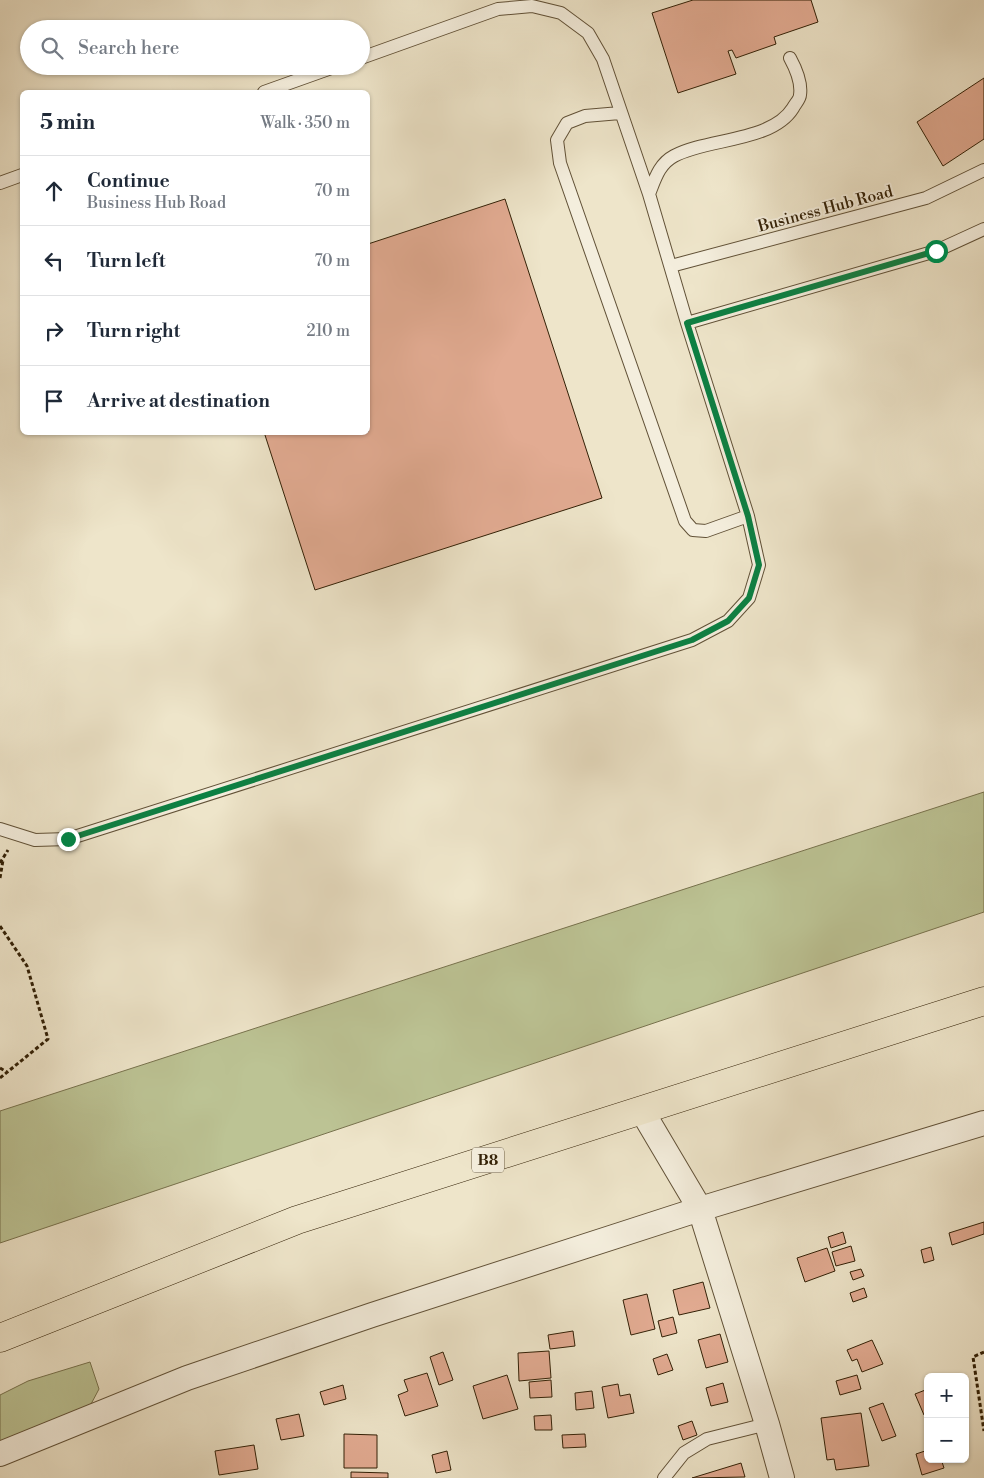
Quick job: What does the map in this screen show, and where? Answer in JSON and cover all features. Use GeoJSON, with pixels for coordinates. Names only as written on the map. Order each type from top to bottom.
{"type":"FeatureCollection","features":[{"type":"Feature","properties":{"kind":"highway","name":"B8"},"geometry":{"type":"LineString","coordinates":[[0,1338],[297,1220],[984,1001]]}},
{"type":"Feature","properties":{"kind":"street"},"geometry":{"type":"LineString","coordinates":[[642,1111],[700,1210],[782,1478]]}},
{"type":"Feature","properties":{"kind":"street"},"geometry":{"type":"LineString","coordinates":[[0,1454],[197,1375],[372,1315],[700,1210],[984,1123]]}},
{"type":"Feature","properties":{"kind":"lane"},"geometry":{"type":"LineString","coordinates":[[0,829],[35,840],[68,839],[692,640],[728,621],[749,598],[759,565],[748,516],[687,323],[649,194],[603,59],[588,33],[561,13],[532,6],[498,9],[370,55]]}},
{"type":"Feature","properties":{"kind":"lane"},"geometry":{"type":"LineString","coordinates":[[649,194],[658,171],[673,156],[702,146],[761,132],[788,116],[800,96],[797,72],[790,58]]}},
{"type":"Feature","properties":{"kind":"lane"},"geometry":{"type":"LineString","coordinates":[[270,90],[312,75]]}},
{"type":"Feature","properties":{"kind":"lane"},"geometry":{"type":"LineString","coordinates":[[620,112],[585,116],[567,124],[557,140],[560,163],[685,521],[693,530],[706,531],[748,516]]}},
{"type":"Feature","properties":{"kind":"lane","name":"Business Hub Road"},"geometry":{"type":"LineString","coordinates":[[671,266],[926,198],[984,170]]}},
{"type":"Feature","properties":{"kind":"lane"},"geometry":{"type":"LineString","coordinates":[[0,183],[20,176]]}},
{"type":"Feature","properties":{"kind":"lane"},"geometry":{"type":"LineString","coordinates":[[687,323],[936,251],[984,229]]}},
{"type":"Feature","properties":{"kind":"lane"},"geometry":{"type":"LineString","coordinates":[[664,1478],[684,1453],[707,1439],[767,1424]]}},
{"type":"Feature","properties":{"kind":"path"},"geometry":{"type":"LineString","coordinates":[[0,863],[4,857],[0,878]]}},
{"type":"Feature","properties":{"kind":"path"},"geometry":{"type":"LineString","coordinates":[[0,926],[27,966],[48,1039],[0,1078]]}},
{"type":"Feature","properties":{"kind":"path"},"geometry":{"type":"LineString","coordinates":[[0,1068],[7,1072]]}},
{"type":"Feature","properties":{"kind":"path"},"geometry":{"type":"LineString","coordinates":[[984,1352],[972,1357],[984,1431]]}},
{"type":"Feature","properties":{"kind":"green space"},"geometry":{"type":"Polygon","coordinates":[[[984,792],[984,912],[0,1243],[0,1111],[984,792]]]}},
{"type":"Feature","properties":{"kind":"green space"},"geometry":{"type":"Polygon","coordinates":[[[90,1362],[99,1389],[82,1421],[0,1453],[0,1395],[28,1381],[90,1362]]]}},
{"type":"Feature","properties":{"kind":"building"},"geometry":{"type":"Polygon","coordinates":[[[693,0],[811,0],[818,22],[774,37],[776,44],[736,58],[732,50],[728,51],[736,74],[678,93],[652,13],[693,0]]]}},
{"type":"Feature","properties":{"kind":"building"},"geometry":{"type":"Polygon","coordinates":[[[984,78],[984,139],[943,166],[917,122],[984,78]]]}},
{"type":"Feature","properties":{"kind":"building"},"geometry":{"type":"Polygon","coordinates":[[[505,199],[602,498],[315,590],[265,435],[370,435],[370,243],[505,199]]]}},
{"type":"Feature","properties":{"kind":"building"},"geometry":{"type":"Polygon","coordinates":[[[984,1222],[984,1234],[952,1245],[949,1233],[984,1222]]]}},
{"type":"Feature","properties":{"kind":"building"},"geometry":{"type":"Polygon","coordinates":[[[843,1232],[846,1243],[831,1248],[828,1237],[843,1232]]]}},
{"type":"Feature","properties":{"kind":"building"},"geometry":{"type":"Polygon","coordinates":[[[851,1246],[855,1261],[836,1266],[832,1252],[851,1246]]]}},
{"type":"Feature","properties":{"kind":"building"},"geometry":{"type":"Polygon","coordinates":[[[931,1247],[934,1260],[924,1263],[921,1250],[931,1247]]]}},
{"type":"Feature","properties":{"kind":"building"},"geometry":{"type":"Polygon","coordinates":[[[827,1248],[835,1271],[805,1282],[797,1258],[827,1248]]]}},
{"type":"Feature","properties":{"kind":"building"},"geometry":{"type":"Polygon","coordinates":[[[861,1269],[864,1276],[853,1280],[850,1272],[861,1269]]]}},
{"type":"Feature","properties":{"kind":"building"},"geometry":{"type":"Polygon","coordinates":[[[703,1282],[710,1308],[679,1315],[673,1290],[703,1282]]]}},
{"type":"Feature","properties":{"kind":"building"},"geometry":{"type":"Polygon","coordinates":[[[864,1288],[867,1297],[853,1302],[850,1293],[864,1288]]]}},
{"type":"Feature","properties":{"kind":"building"},"geometry":{"type":"Polygon","coordinates":[[[647,1294],[655,1329],[631,1335],[623,1300],[647,1294]]]}},
{"type":"Feature","properties":{"kind":"building"},"geometry":{"type":"Polygon","coordinates":[[[673,1317],[677,1333],[662,1337],[658,1321],[673,1317]]]}},
{"type":"Feature","properties":{"kind":"building"},"geometry":{"type":"Polygon","coordinates":[[[573,1331],[575,1346],[550,1349],[548,1335],[573,1331]]]}},
{"type":"Feature","properties":{"kind":"building"},"geometry":{"type":"Polygon","coordinates":[[[720,1334],[728,1362],[706,1368],[698,1340],[720,1334]]]}},
{"type":"Feature","properties":{"kind":"building"},"geometry":{"type":"Polygon","coordinates":[[[872,1340],[883,1364],[862,1372],[857,1359],[852,1361],[847,1350],[872,1340]]]}},
{"type":"Feature","properties":{"kind":"building"},"geometry":{"type":"Polygon","coordinates":[[[549,1351],[551,1378],[519,1381],[518,1353],[549,1351]]]}},
{"type":"Feature","properties":{"kind":"building"},"geometry":{"type":"Polygon","coordinates":[[[443,1352],[453,1380],[439,1385],[430,1357],[443,1352]]]}},
{"type":"Feature","properties":{"kind":"building"},"geometry":{"type":"Polygon","coordinates":[[[667,1354],[673,1370],[658,1375],[653,1359],[667,1354]]]}},
{"type":"Feature","properties":{"kind":"building"},"geometry":{"type":"Polygon","coordinates":[[[427,1373],[438,1406],[405,1416],[398,1395],[408,1391],[404,1380],[427,1373]]]}},
{"type":"Feature","properties":{"kind":"building"},"geometry":{"type":"Polygon","coordinates":[[[507,1375],[518,1409],[483,1419],[473,1386],[507,1375]]]}},
{"type":"Feature","properties":{"kind":"building"},"geometry":{"type":"Polygon","coordinates":[[[857,1375],[861,1389],[840,1395],[836,1381],[857,1375]]]}},
{"type":"Feature","properties":{"kind":"building"},"geometry":{"type":"Polygon","coordinates":[[[551,1380],[552,1397],[530,1398],[529,1382],[551,1380]]]}},
{"type":"Feature","properties":{"kind":"building"},"geometry":{"type":"Polygon","coordinates":[[[723,1383],[728,1402],[711,1406],[706,1388],[723,1383]]]}},
{"type":"Feature","properties":{"kind":"building"},"geometry":{"type":"Polygon","coordinates":[[[618,1384],[620,1396],[630,1394],[634,1413],[608,1418],[602,1387],[618,1384]]]}},
{"type":"Feature","properties":{"kind":"building"},"geometry":{"type":"Polygon","coordinates":[[[343,1385],[346,1399],[324,1405],[320,1392],[343,1385]]]}},
{"type":"Feature","properties":{"kind":"building"},"geometry":{"type":"Polygon","coordinates":[[[592,1391],[594,1408],[576,1410],[575,1393],[592,1391]]]}},
{"type":"Feature","properties":{"kind":"building"},"geometry":{"type":"Polygon","coordinates":[[[924,1391],[924,1415],[915,1394],[924,1391]]]}},
{"type":"Feature","properties":{"kind":"building"},"geometry":{"type":"Polygon","coordinates":[[[883,1403],[896,1436],[882,1441],[869,1408],[883,1403]]]}},
{"type":"Feature","properties":{"kind":"building"},"geometry":{"type":"Polygon","coordinates":[[[861,1413],[869,1466],[836,1470],[834,1459],[827,1460],[821,1418],[861,1413]]]}},
{"type":"Feature","properties":{"kind":"building"},"geometry":{"type":"Polygon","coordinates":[[[299,1414],[304,1436],[281,1440],[276,1419],[299,1414]]]}},
{"type":"Feature","properties":{"kind":"building"},"geometry":{"type":"Polygon","coordinates":[[[551,1415],[552,1430],[535,1430],[534,1416],[551,1415]]]}},
{"type":"Feature","properties":{"kind":"building"},"geometry":{"type":"Polygon","coordinates":[[[692,1421],[697,1435],[683,1440],[678,1426],[692,1421]]]}},
{"type":"Feature","properties":{"kind":"building"},"geometry":{"type":"Polygon","coordinates":[[[344,1434],[377,1435],[377,1468],[344,1468],[344,1434]]]}},
{"type":"Feature","properties":{"kind":"building"},"geometry":{"type":"Polygon","coordinates":[[[585,1434],[586,1447],[563,1448],[562,1435],[585,1434]]]}},
{"type":"Feature","properties":{"kind":"building"},"geometry":{"type":"Polygon","coordinates":[[[254,1445],[258,1469],[219,1475],[215,1451],[254,1445]]]}},
{"type":"Feature","properties":{"kind":"building"},"geometry":{"type":"Polygon","coordinates":[[[447,1451],[451,1470],[436,1473],[432,1455],[447,1451]]]}},
{"type":"Feature","properties":{"kind":"building"},"geometry":{"type":"Polygon","coordinates":[[[924,1451],[924,1463],[942,1463],[944,1468],[922,1475],[916,1454],[924,1451]]]}},
{"type":"Feature","properties":{"kind":"building"},"geometry":{"type":"Polygon","coordinates":[[[741,1463],[745,1477],[692,1478],[741,1463]]]}},
{"type":"Feature","properties":{"kind":"building"},"geometry":{"type":"Polygon","coordinates":[[[351,1472],[388,1473],[388,1478],[351,1478],[351,1472]]]}},
{"type":"Feature","properties":{"kind":"route"},"geometry":{"type":"LineString","coordinates":[[68,839],[692,640],[728,621],[749,598],[759,565],[748,516],[687,323],[936,251]]}}]}
